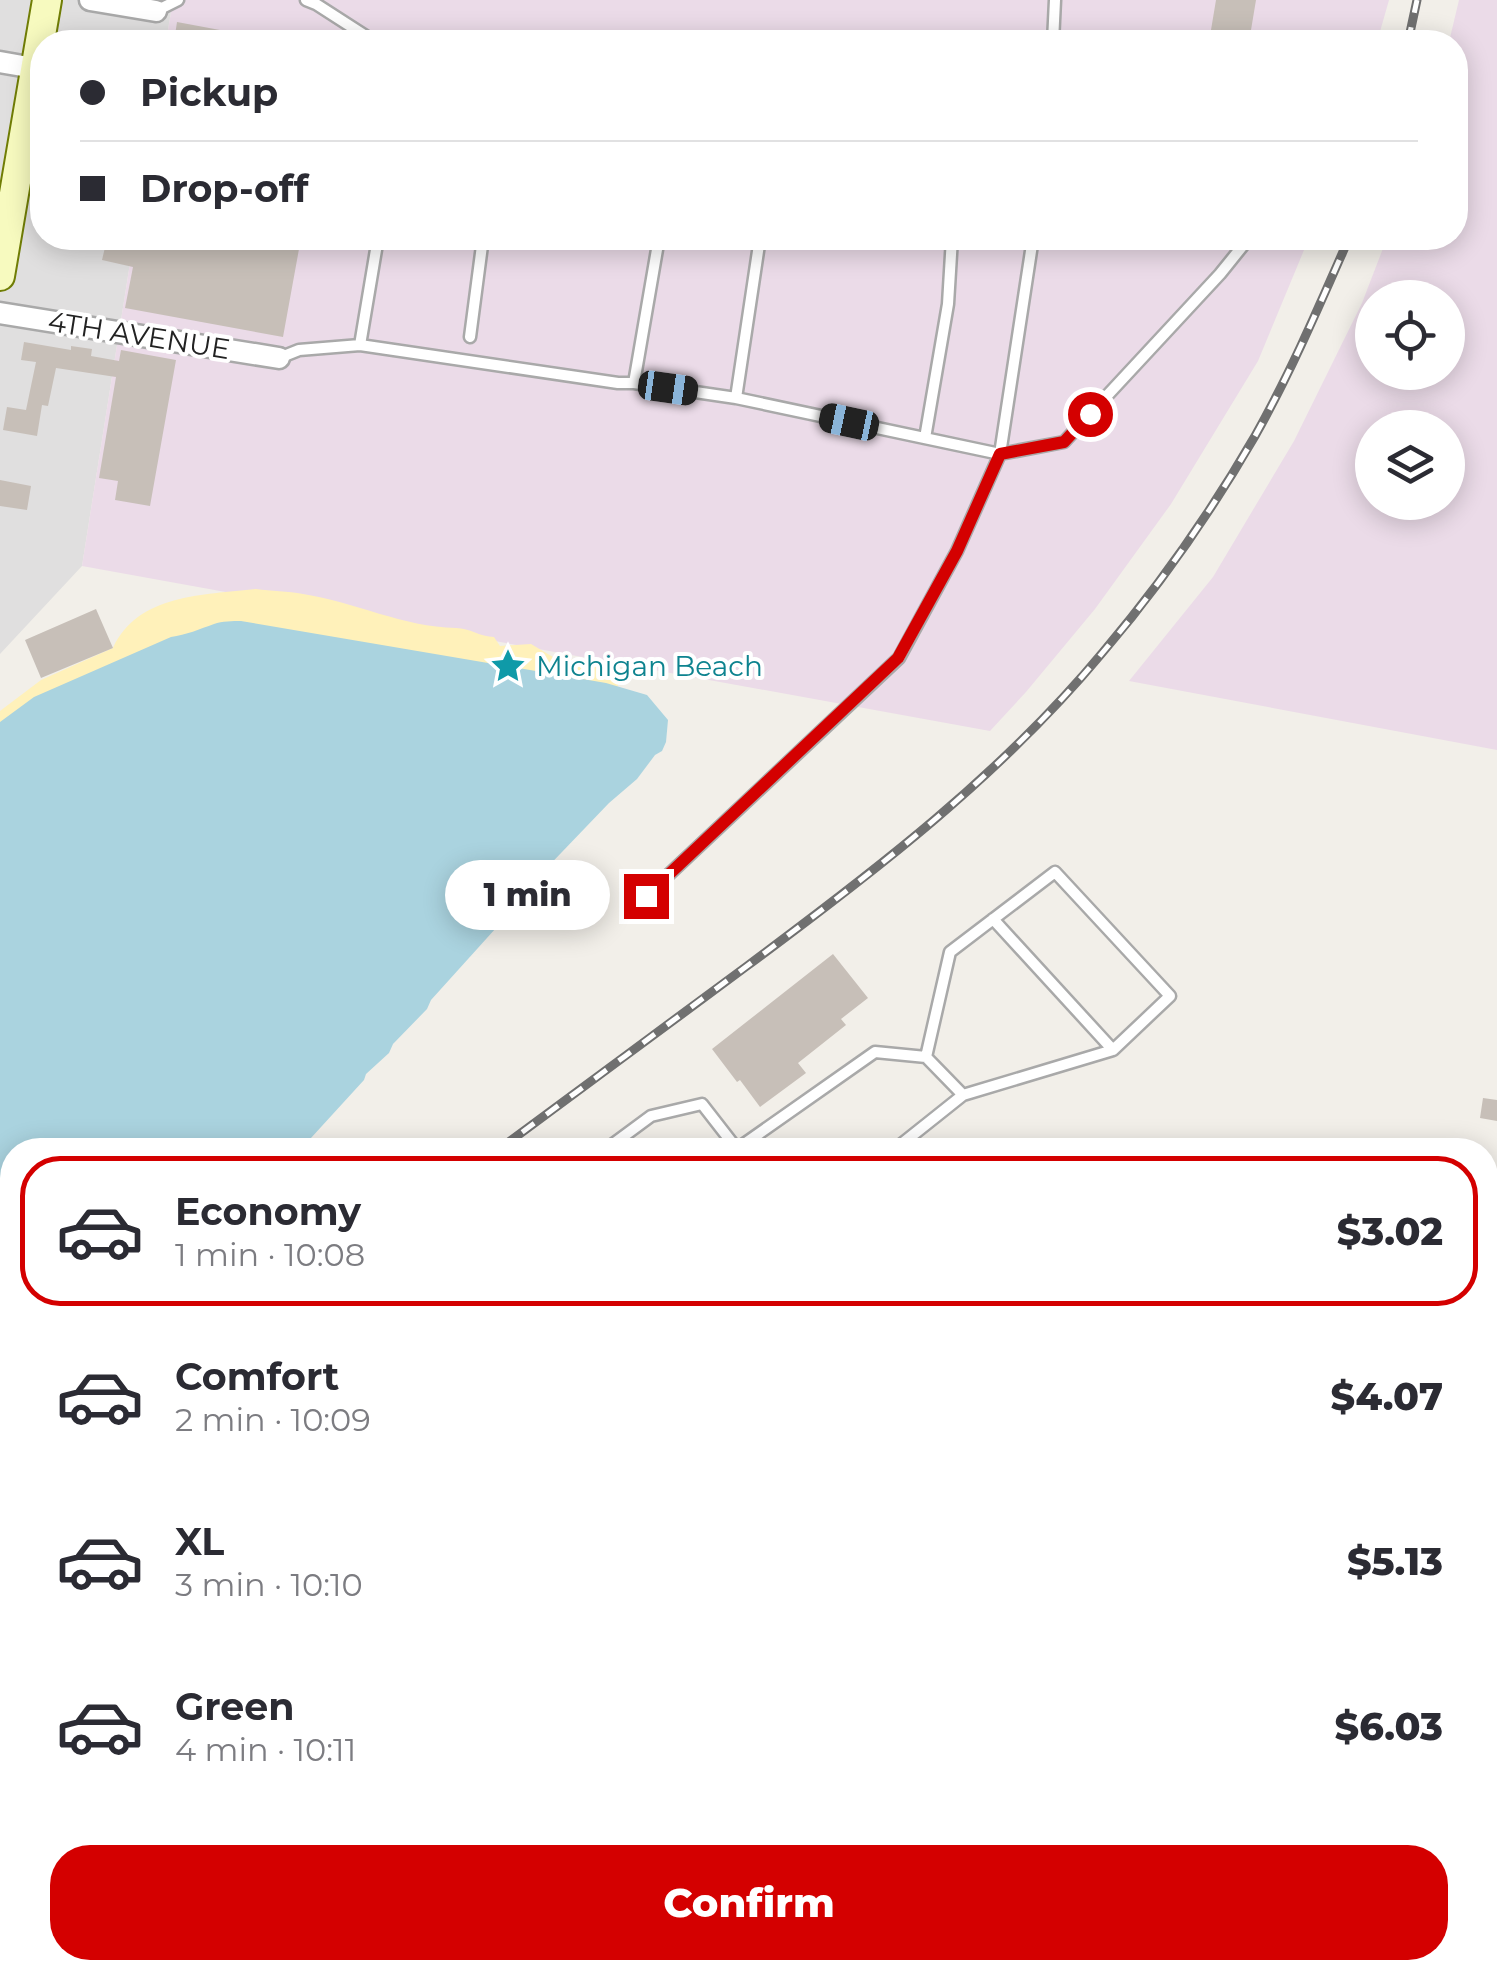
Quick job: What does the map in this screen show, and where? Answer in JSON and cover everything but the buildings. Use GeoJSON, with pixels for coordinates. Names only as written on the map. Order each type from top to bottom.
{"type":"FeatureCollection","features":[{"type":"Feature","properties":{"kind":"street"},"geometry":{"type":"LineString","coordinates":[[41,30],[47,0]]}},
{"type":"Feature","properties":{"kind":"street"},"geometry":{"type":"LineString","coordinates":[[90,0],[156,11]]}},
{"type":"Feature","properties":{"kind":"street"},"geometry":{"type":"LineString","coordinates":[[0,62],[30,67]]}},
{"type":"Feature","properties":{"kind":"street"},"geometry":{"type":"LineString","coordinates":[[0,276],[7,186],[30,85]]}},
{"type":"Feature","properties":{"kind":"street","name":"4TH AVENUE"},"geometry":{"type":"LineString","coordinates":[[0,312],[278,358]]}},
{"type":"Feature","properties":{"kind":"lane"},"geometry":{"type":"LineString","coordinates":[[156,11],[178,0]]}},
{"type":"Feature","properties":{"kind":"lane"},"geometry":{"type":"LineString","coordinates":[[306,0],[357,30]]}},
{"type":"Feature","properties":{"kind":"lane"},"geometry":{"type":"LineString","coordinates":[[1054,30],[1055,0]]}},
{"type":"Feature","properties":{"kind":"lane"},"geometry":{"type":"LineString","coordinates":[[360,344],[376,250]]}},
{"type":"Feature","properties":{"kind":"lane"},"geometry":{"type":"LineString","coordinates":[[470,337],[481,250]]}},
{"type":"Feature","properties":{"kind":"lane"},"geometry":{"type":"LineString","coordinates":[[634,383],[657,250]]}},
{"type":"Feature","properties":{"kind":"lane"},"geometry":{"type":"LineString","coordinates":[[736,398],[758,250]]}},
{"type":"Feature","properties":{"kind":"lane"},"geometry":{"type":"LineString","coordinates":[[924,438],[948,304],[951,250]]}},
{"type":"Feature","properties":{"kind":"lane"},"geometry":{"type":"LineString","coordinates":[[646,896],[898,658],[957,551],[1000,454],[1031,250]]}},
{"type":"Feature","properties":{"kind":"lane"},"geometry":{"type":"LineString","coordinates":[[278,358],[299,350],[360,344],[736,398],[1000,454],[1064,442],[1239,250]]}},
{"type":"Feature","properties":{"kind":"lane"},"geometry":{"type":"LineString","coordinates":[[909,1138],[963,1095],[1112,1050],[1170,996],[1055,872],[950,952],[926,1057]]}},
{"type":"Feature","properties":{"kind":"lane"},"geometry":{"type":"LineString","coordinates":[[993,919],[1112,1050]]}},
{"type":"Feature","properties":{"kind":"lane"},"geometry":{"type":"LineString","coordinates":[[754,1138],[876,1052],[926,1057],[963,1095]]}},
{"type":"Feature","properties":{"kind":"lane"},"geometry":{"type":"LineString","coordinates":[[621,1138],[651,1116],[702,1104],[728,1138]]}},
{"type":"Feature","properties":{"kind":"shaded area"},"geometry":{"type":"Polygon","coordinates":[[[0,0],[173,0],[168,30],[30,30],[30,250],[132,250],[82,566],[0,654],[0,0]]]}},
{"type":"Feature","properties":{"kind":"shaded area"},"geometry":{"type":"Polygon","coordinates":[[[173,0],[1389,0],[1380,30],[168,30],[173,0]]]}},
{"type":"Feature","properties":{"kind":"shaded area"},"geometry":{"type":"Polygon","coordinates":[[[1459,0],[1497,0],[1497,750],[1129,681],[1213,577],[1294,441],[1355,317],[1355,390],[1465,390],[1465,280],[1371,280],[1382,250],[1468,250],[1468,30],[1452,30],[1459,0]]]}},
{"type":"Feature","properties":{"kind":"shaded area"},"geometry":{"type":"Polygon","coordinates":[[[132,250],[1304,250],[1258,361],[1171,504],[1095,609],[990,731],[82,566],[132,250]]]}},
{"type":"Feature","properties":{"kind":"sand"},"geometry":{"type":"Polygon","coordinates":[[[256,589],[322,598],[436,627],[466,629],[494,637],[500,646],[531,644],[553,657],[599,663],[625,673],[613,694],[0,741],[0,711],[41,680],[113,648],[138,617],[174,600],[256,589]]]}},
{"type":"Feature","properties":{"kind":"water"},"geometry":{"type":"Polygon","coordinates":[[[228,621],[606,683],[647,695],[668,720],[666,742],[637,779],[538,877],[389,1053],[311,1138],[0,1138],[0,722],[34,697],[171,637],[228,621]]]}},
{"type":"Feature","properties":{"kind":"railway"},"geometry":{"type":"LineString","coordinates":[[1411,30],[1417,0]]}},
{"type":"Feature","properties":{"kind":"railway"},"geometry":{"type":"LineString","coordinates":[[514,1138],[889,857],[979,780],[1064,697],[1124,627],[1203,520],[1268,412],[1344,250]]}},
{"type":"Feature","properties":{"kind":"place","name":"Michigan Beach"},"geometry":{"type":"Point","coordinates":[508,666]}},
{"type":"Feature","properties":{"kind":"route"},"geometry":{"type":"LineString","coordinates":[[646,896],[898,658],[957,551],[1000,454],[1064,442],[1090,414]]}}]}
